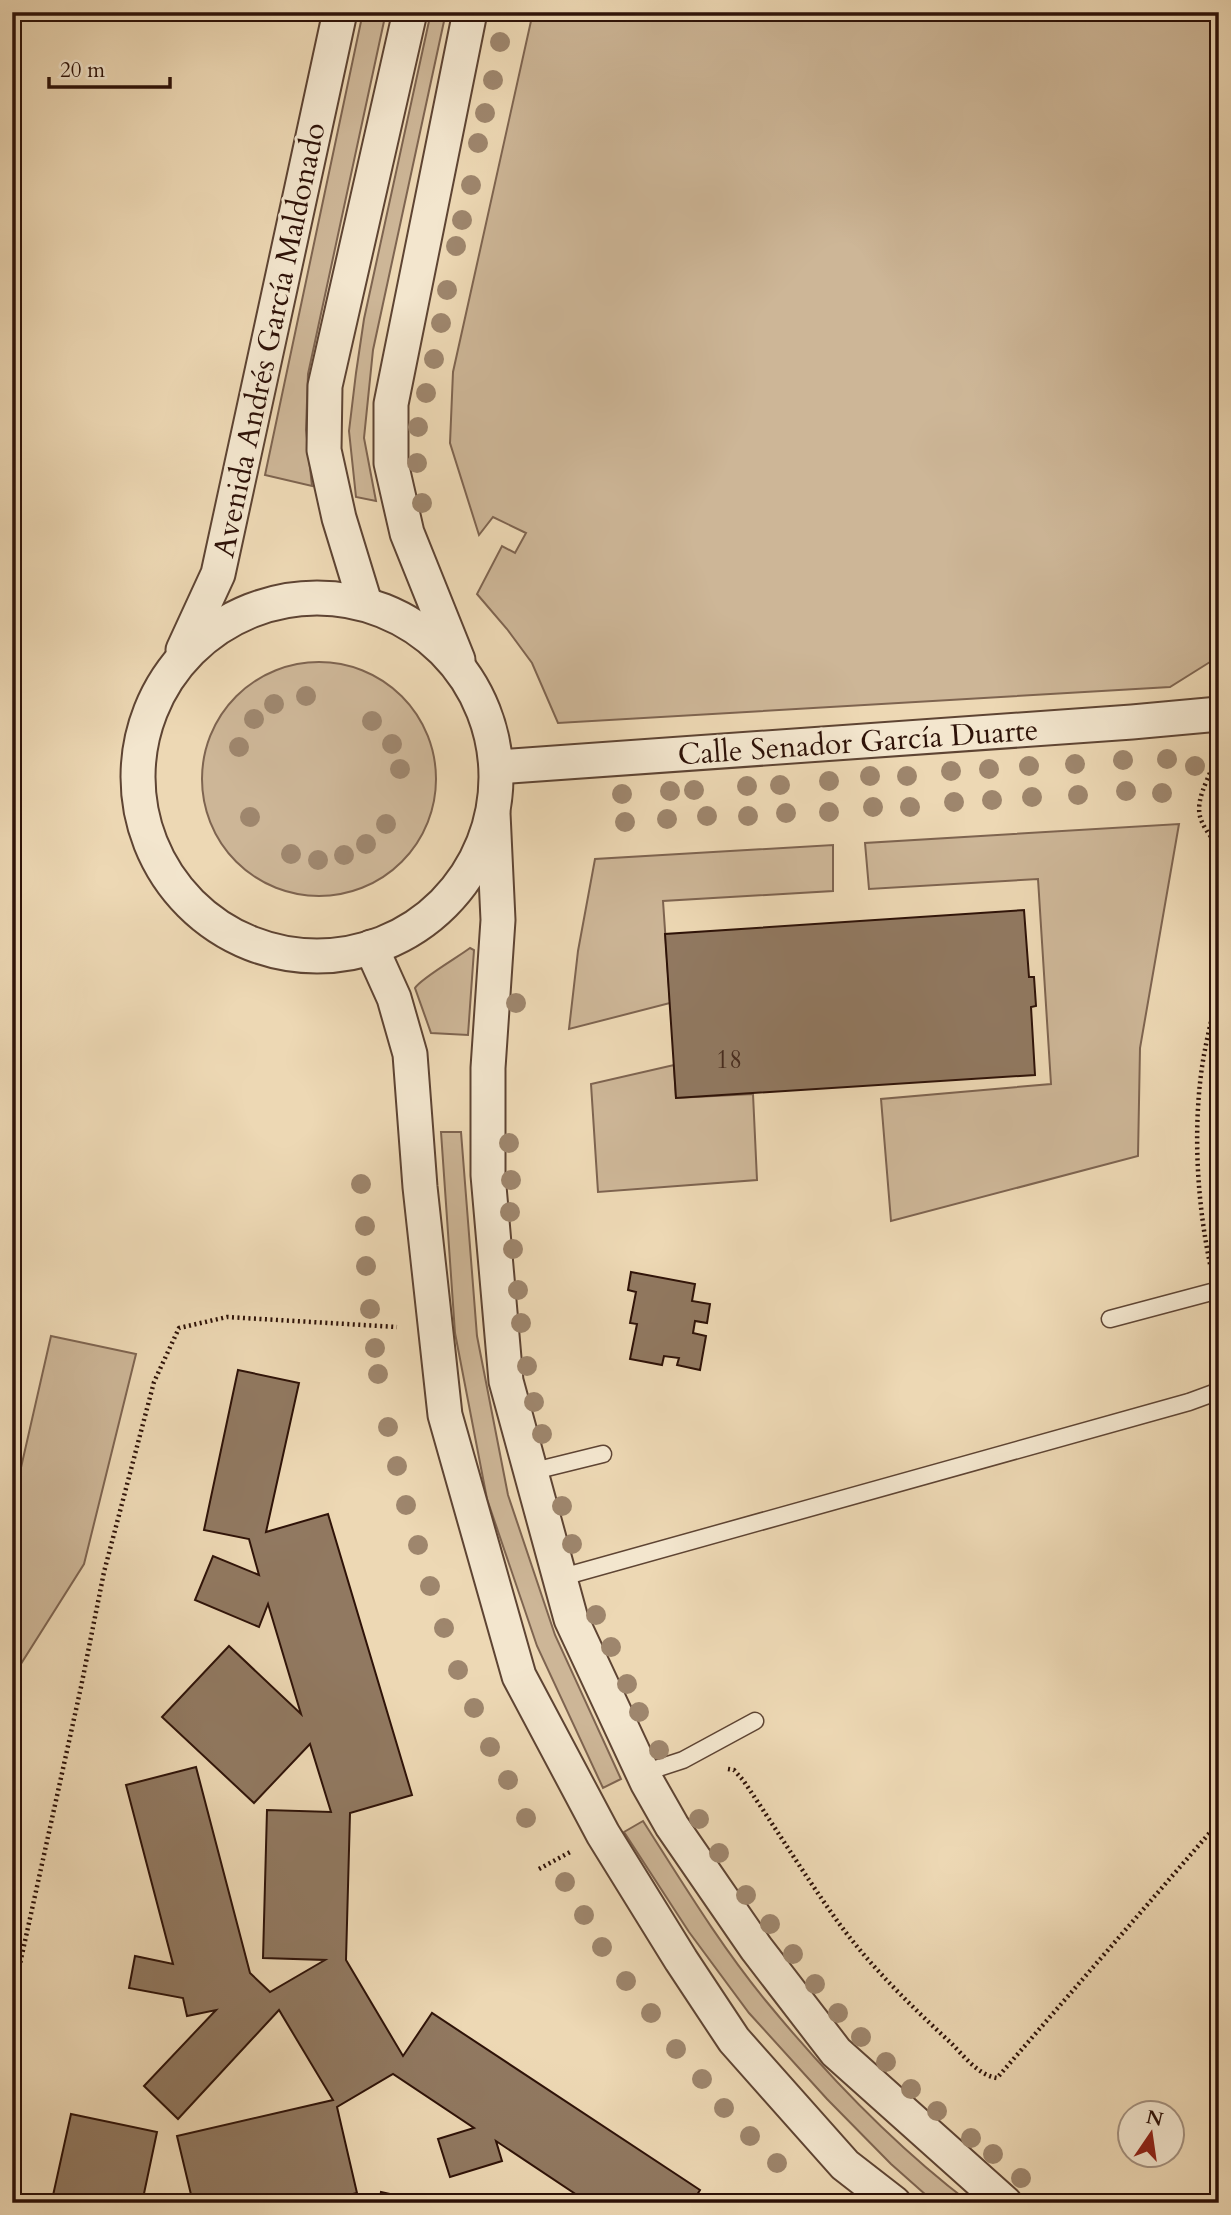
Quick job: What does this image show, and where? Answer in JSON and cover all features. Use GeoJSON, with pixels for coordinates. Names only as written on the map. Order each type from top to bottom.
{"type":"FeatureCollection","features":[{"type":"Feature","properties":{"kind":"street","name":"Avenida Andrés García Maldonado"},"geometry":{"type":"LineString","coordinates":[[178,661],[218,574],[340,12]]}},
{"type":"Feature","properties":{"kind":"street"},"geometry":{"type":"LineString","coordinates":[[365,603],[339,518],[324,450],[325,386],[410,12]]}},
{"type":"Feature","properties":{"kind":"street"},"geometry":{"type":"LineString","coordinates":[[470,12],[391,404],[391,463],[407,533],[462,672],[483,708],[497,766],[493,813],[498,920],[488,1068],[488,1175],[506,1381],[571,1619],[643,1773],[672,1826],[755,1948],[836,2052],[1005,2203]]}},
{"type":"Feature","properties":{"kind":"street"},"geometry":{"type":"LineString","coordinates":[[462,672],[434,640],[401,619],[365,603],[314,597],[263,605],[217,626],[178,661],[160,687],[148,713],[136,771],[144,831],[172,884],[215,925],[270,951],[330,956],[371,947],[408,933],[436,911],[473,867],[493,813]]}},
{"type":"Feature","properties":{"kind":"street","name":"Calle Senador García Duarte"},"geometry":{"type":"LineString","coordinates":[[497,766],[1118,723],[1219,713]]}},
{"type":"Feature","properties":{"kind":"street"},"geometry":{"type":"LineString","coordinates":[[371,947],[394,998],[410,1054],[420,1187],[445,1415],[519,1676],[603,1835],[681,1961],[734,2040],[845,2165],[894,2203]]}},
{"type":"Feature","properties":{"kind":"lane"},"geometry":{"type":"LineString","coordinates":[[1110,1319],[1217,1291]]}},
{"type":"Feature","properties":{"kind":"lane"},"geometry":{"type":"LineString","coordinates":[[559,1578],[1165,1409],[1219,1391]]}},
{"type":"Feature","properties":{"kind":"lane"},"geometry":{"type":"LineString","coordinates":[[530,1472],[603,1454]]}},
{"type":"Feature","properties":{"kind":"lane"},"geometry":{"type":"LineString","coordinates":[[643,1773],[683,1760],[755,1721]]}},
{"type":"Feature","properties":{"kind":"path"},"geometry":{"type":"LineString","coordinates":[[1219,713],[1215,761],[1197,812],[1206,832],[1219,848]]}},
{"type":"Feature","properties":{"kind":"path"},"geometry":{"type":"LineString","coordinates":[[1217,1291],[1206,1244],[1198,1123],[1202,1067],[1219,988]]}},
{"type":"Feature","properties":{"kind":"path"},"geometry":{"type":"LineString","coordinates":[[12,2000],[104,1572],[154,1382],[179,1328],[228,1317],[436,1330]]}},
{"type":"Feature","properties":{"kind":"path"},"geometry":{"type":"LineString","coordinates":[[720,1769],[734,1770],[743,1780],[839,1924],[886,1978],[926,2021],[977,2068],[996,2078],[1219,1822]]}},
{"type":"Feature","properties":{"kind":"path"},"geometry":{"type":"LineString","coordinates":[[539,1869],[603,1835]]}},
{"type":"Feature","properties":{"kind":"shaded area"},"geometry":{"type":"Polygon","coordinates":[[[363,12],[386,12],[308,374],[306,430],[312,486],[265,475],[363,12]]]}},
{"type":"Feature","properties":{"kind":"shaded area"},"geometry":{"type":"Polygon","coordinates":[[[431,12],[446,12],[373,350],[364,438],[376,501],[356,497],[349,431],[364,319],[431,12]]]}},
{"type":"Feature","properties":{"kind":"shaded area"},"geometry":{"type":"Polygon","coordinates":[[[533,12],[1219,12],[1219,619],[1210,662],[1170,687],[558,723],[532,663],[477,594],[502,546],[515,553],[526,533],[493,517],[479,535],[450,443],[453,372],[533,12]]]}},
{"type":"Feature","properties":{"kind":"shaded area"},"geometry":{"type":"Polygon","coordinates":[[[319,662],[342,664],[364,671],[402,696],[427,734],[434,756],[434,802],[427,824],[402,862],[364,887],[342,894],[319,896],[296,894],[274,887],[236,862],[211,824],[204,802],[202,779],[204,756],[211,734],[236,696],[274,671],[296,664],[319,662]]]}},
{"type":"Feature","properties":{"kind":"shaded area"},"geometry":{"type":"Polygon","coordinates":[[[1179,824],[1140,1048],[1138,1156],[891,1221],[881,1099],[1051,1084],[1038,879],[869,889],[865,843],[1179,824]]]}},
{"type":"Feature","properties":{"kind":"shaded area"},"geometry":{"type":"Polygon","coordinates":[[[833,845],[833,891],[663,901],[670,1003],[569,1029],[578,951],[595,859],[833,845]]]}},
{"type":"Feature","properties":{"kind":"shaded area"},"geometry":{"type":"Polygon","coordinates":[[[470,948],[474,950],[468,1035],[431,1033],[415,988],[470,948]]]}},
{"type":"Feature","properties":{"kind":"shaded area"},"geometry":{"type":"Polygon","coordinates":[[[674,1065],[676,1098],[753,1094],[757,1180],[598,1192],[591,1084],[674,1065]]]}},
{"type":"Feature","properties":{"kind":"shaded area"},"geometry":{"type":"Polygon","coordinates":[[[441,1132],[461,1132],[477,1336],[508,1495],[555,1635],[621,1779],[603,1788],[537,1646],[487,1499],[455,1333],[441,1132]]]}},
{"type":"Feature","properties":{"kind":"shaded area"},"geometry":{"type":"Polygon","coordinates":[[[51,1336],[136,1354],[84,1564],[12,1678],[12,1507],[51,1336]]]}},
{"type":"Feature","properties":{"kind":"shaded area"},"geometry":{"type":"Polygon","coordinates":[[[643,1821],[717,1936],[789,2028],[837,2082],[888,2133],[970,2203],[935,2203],[891,2164],[827,2099],[749,2013],[689,1932],[624,1832],[643,1821]]]}},
{"type":"Feature","properties":{"kind":"building"},"geometry":{"type":"Polygon","coordinates":[[[1024,910],[1029,977],[1034,977],[1036,1006],[1031,1007],[1035,1075],[676,1098],[665,934],[1024,910]]]}},
{"type":"Feature","properties":{"kind":"building"},"geometry":{"type":"Polygon","coordinates":[[[631,1272],[695,1284],[692,1301],[710,1304],[707,1323],[695,1321],[693,1333],[706,1336],[700,1370],[677,1365],[679,1358],[664,1356],[662,1365],[630,1359],[637,1324],[630,1323],[636,1292],[628,1290],[631,1272]]]}},
{"type":"Feature","properties":{"kind":"building"},"geometry":{"type":"Polygon","coordinates":[[[238,1370],[299,1383],[266,1532],[328,1514],[412,1795],[350,1813],[346,1960],[403,2056],[432,2013],[700,2190],[692,2203],[589,2203],[496,2141],[502,2161],[450,2177],[438,2139],[474,2128],[393,2074],[337,2107],[357,2193],[314,2203],[193,2203],[177,2136],[333,2100],[279,2010],[178,2119],[144,2086],[216,2010],[187,2016],[183,1998],[129,1988],[135,1956],[173,1964],[126,1785],[196,1767],[250,1973],[270,1992],[325,1960],[263,1958],[267,1810],[331,1812],[310,1744],[254,1803],[162,1717],[229,1646],[301,1714],[268,1604],[259,1627],[195,1600],[213,1556],[259,1575],[249,1539],[204,1530],[238,1370]]]}},
{"type":"Feature","properties":{"kind":"building"},"geometry":{"type":"Polygon","coordinates":[[[71,2114],[157,2132],[142,2203],[66,2203],[52,2200],[71,2114]]]}},
{"type":"Feature","properties":{"kind":"building"},"geometry":{"type":"Polygon","coordinates":[[[381,2192],[430,2203],[379,2203],[381,2192]]]}}]}
